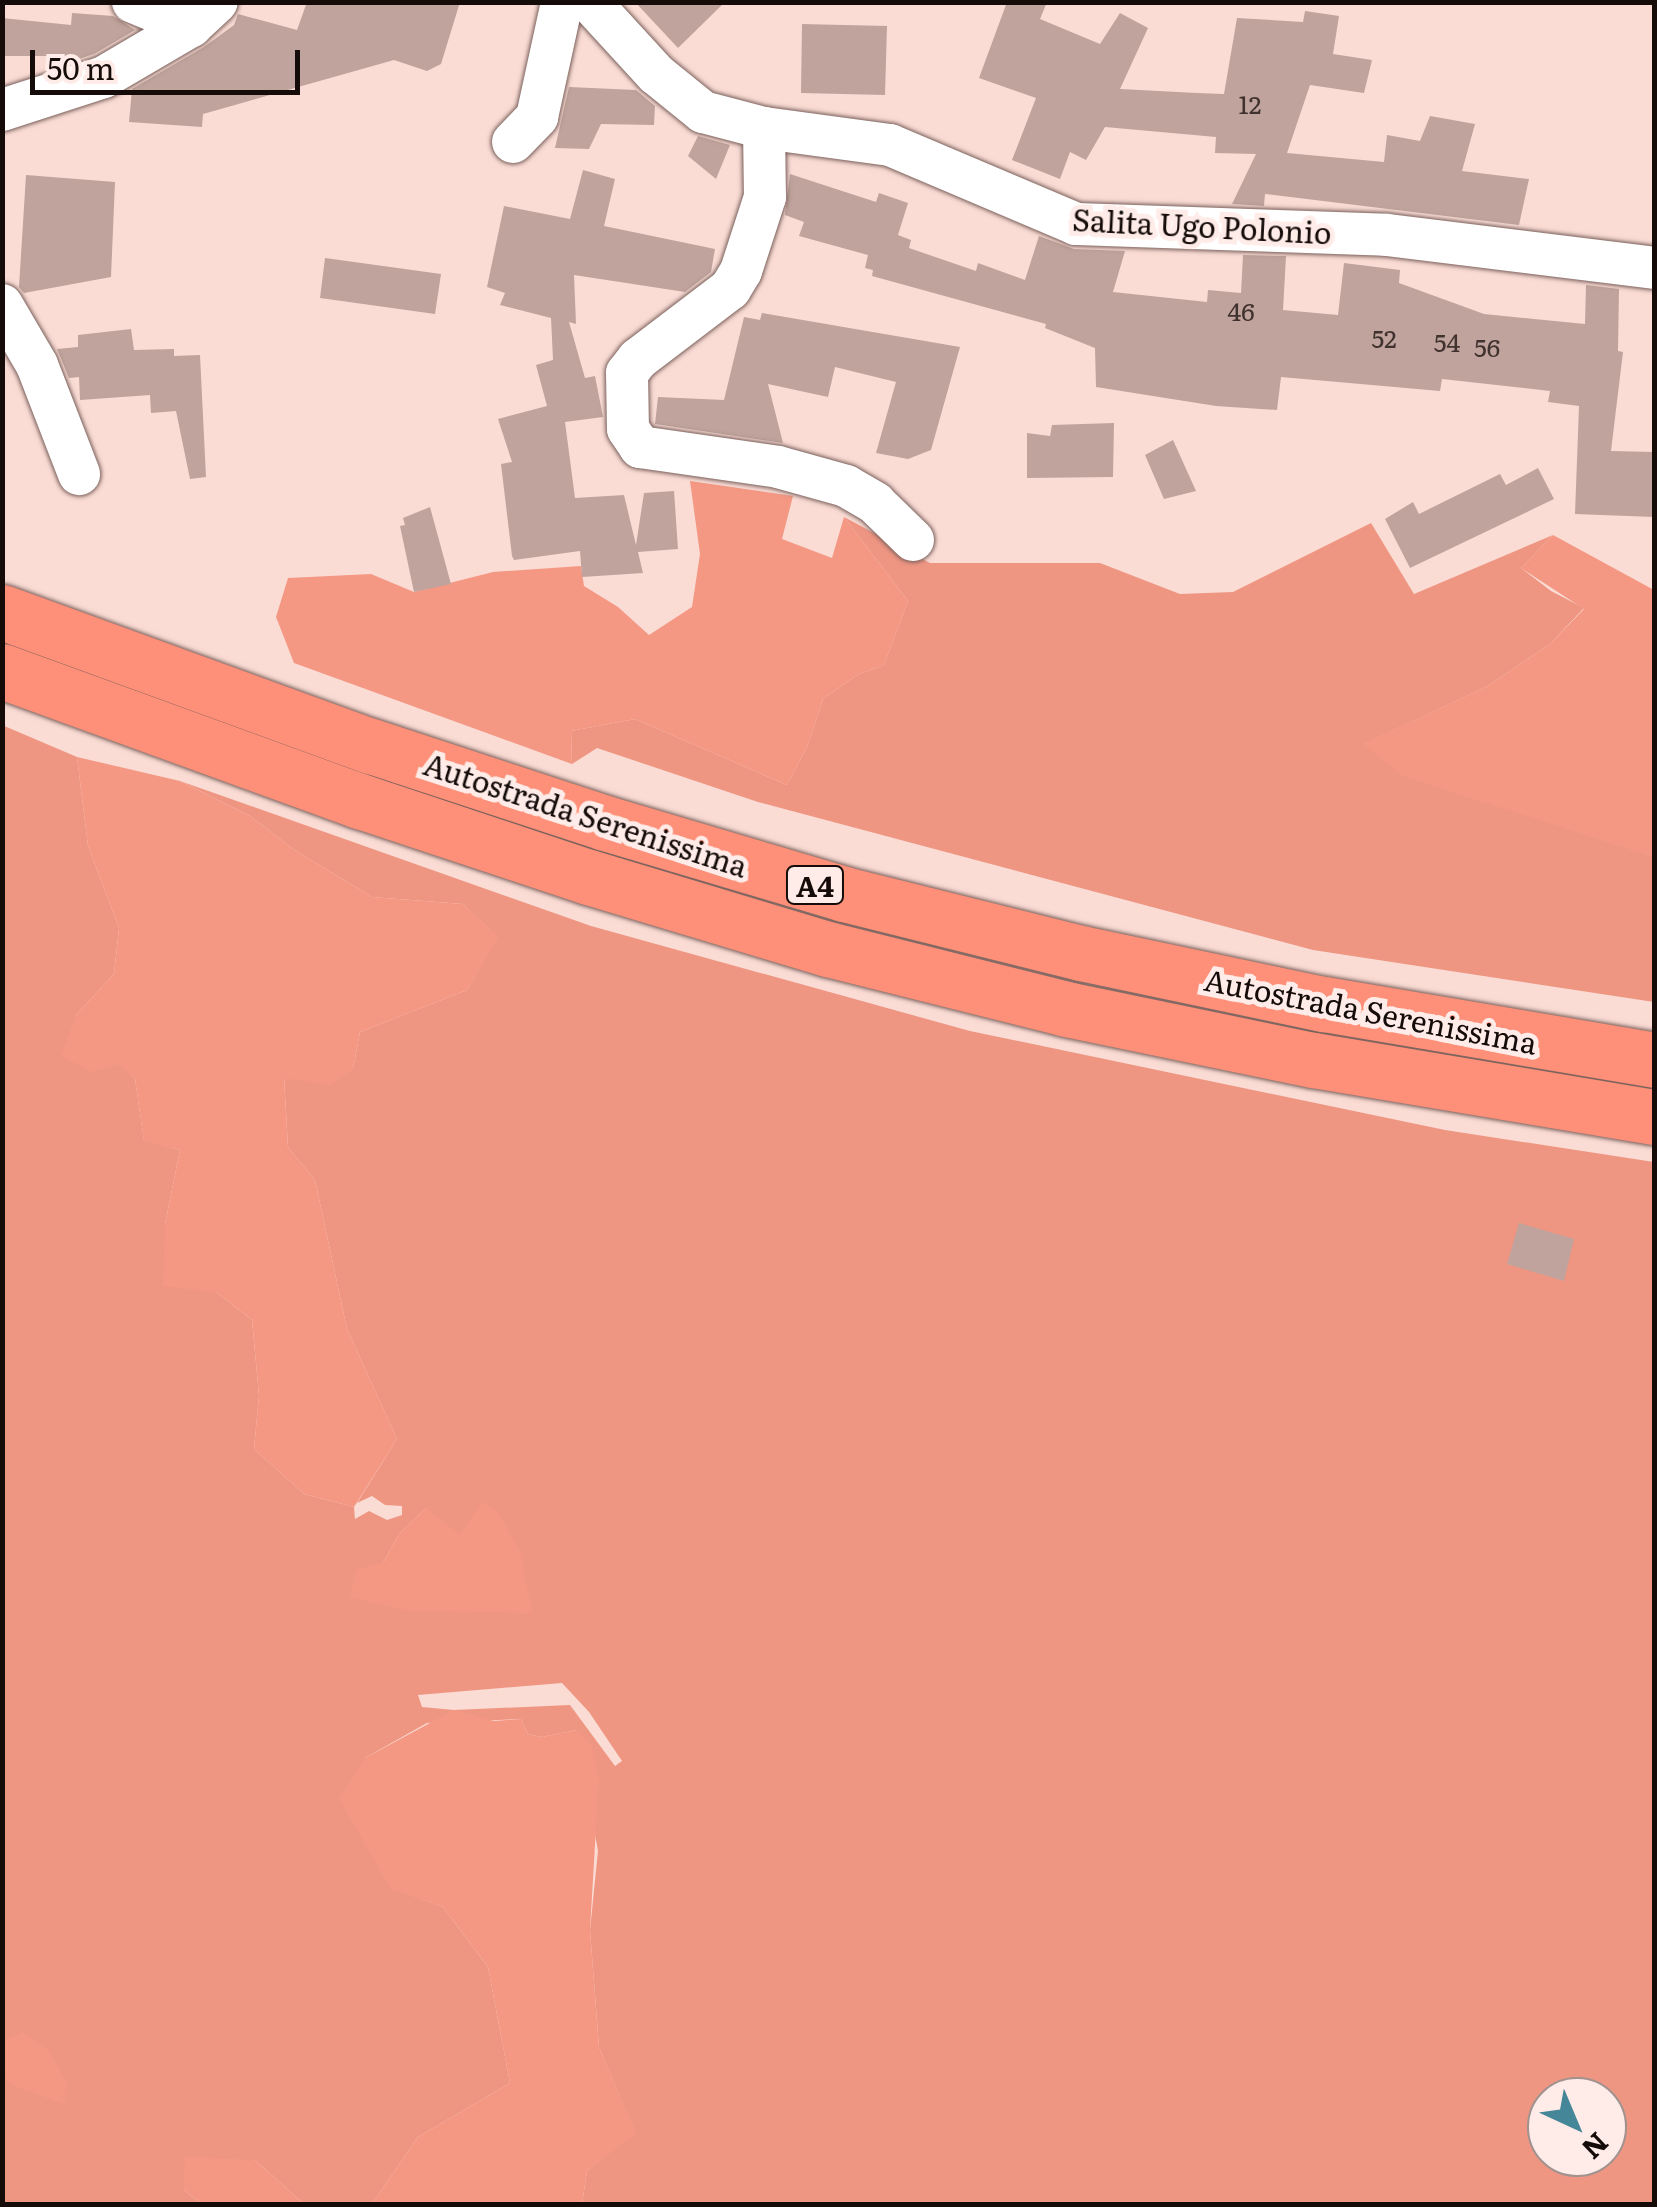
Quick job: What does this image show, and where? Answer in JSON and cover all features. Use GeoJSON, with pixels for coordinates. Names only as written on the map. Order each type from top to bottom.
{"type":"FeatureCollection","features":[{"type":"Feature","properties":{"kind":"highway","name":"Autostrada Serenissima"},"geometry":{"type":"LineString","coordinates":[[2,612],[371,746],[605,823],[844,894],[1080,953],[1324,1004],[1654,1060]]}},
{"type":"Feature","properties":{"kind":"highway","name":"Autostrada Serenissima"},"geometry":{"type":"LineString","coordinates":[[2,671],[360,801],[589,877],[828,949],[1066,1009],[1313,1060],[1654,1117]]}},
{"type":"Feature","properties":{"kind":"street"},"geometry":{"type":"LineString","coordinates":[[133,2],[204,14]]}},
{"type":"Feature","properties":{"kind":"street"},"geometry":{"type":"LineString","coordinates":[[514,142],[537,117],[562,2]]}},
{"type":"Feature","properties":{"kind":"street","name":"Salita Ugo Polonio"},"geometry":{"type":"LineString","coordinates":[[590,2],[656,74],[703,112],[764,128],[890,145],[1076,224],[1386,235],[1654,268]]}},
{"type":"Feature","properties":{"kind":"street"},"geometry":{"type":"LineString","coordinates":[[2,110],[104,76],[204,14]]}},
{"type":"Feature","properties":{"kind":"street"},"geometry":{"type":"LineString","coordinates":[[764,128],[765,197],[741,271],[730,289],[638,360],[628,373],[628,429],[640,446],[778,467],[846,486],[875,503],[914,540]]}},
{"type":"Feature","properties":{"kind":"street"},"geometry":{"type":"LineString","coordinates":[[2,305],[37,365],[79,474]]}},
{"type":"Feature","properties":{"kind":"shaded area"},"geometry":{"type":"Polygon","coordinates":[[[690,481],[793,496],[782,539],[832,558],[844,517],[908,601],[884,665],[857,675],[823,699],[807,747],[787,785],[635,719],[571,731],[572,764],[294,663],[276,617],[288,578],[371,574],[414,592],[493,572],[581,566],[584,586],[618,607],[649,635],[692,607],[700,554],[690,481]]]}},
{"type":"Feature","properties":{"kind":"shaded area"},"geometry":{"type":"Polygon","coordinates":[[[844,517],[930,563],[1100,563],[1180,594],[1233,592],[1371,523],[1414,594],[1553,535],[1521,568],[1551,591],[1584,608],[1551,643],[1488,686],[1364,744],[1654,857],[1654,1002],[1313,950],[758,802],[597,748],[572,764],[571,731],[635,719],[787,785],[807,747],[823,699],[857,675],[884,665],[908,601],[844,517]]]}},
{"type":"Feature","properties":{"kind":"shaded area"},"geometry":{"type":"Polygon","coordinates":[[[1553,535],[1654,590],[1654,857],[1403,776],[1363,744],[1488,686],[1551,643],[1584,609],[1521,568],[1553,535]]]}},
{"type":"Feature","properties":{"kind":"shaded area"},"geometry":{"type":"Polygon","coordinates":[[[2,725],[77,757],[88,846],[119,928],[114,974],[76,1015],[135,1079],[144,1140],[180,1150],[165,1224],[216,1292],[252,1320],[259,1395],[254,1449],[304,1494],[354,1507],[355,1519],[369,1511],[387,1520],[402,1515],[402,1506],[385,1505],[372,1496],[357,1503],[397,1439],[347,1329],[315,1180],[288,1147],[284,1077],[353,1069],[360,1032],[467,990],[497,937],[463,904],[372,897],[293,849],[250,816],[180,781],[591,926],[970,1031],[1445,1130],[1654,1162],[1654,2204],[582,2204],[587,2171],[635,2132],[599,2047],[590,1930],[598,1851],[576,1730],[542,1737],[528,1734],[521,1719],[427,1723],[365,1758],[391,1888],[443,1907],[488,1967],[510,2083],[418,2137],[372,2204],[304,2204],[255,2160],[184,2190],[201,2204],[3,2204],[2,725]],[[425,1509],[399,1534],[383,1563],[460,1536],[425,1509]],[[562,1683],[418,1695],[422,1707],[454,1710],[570,1705],[615,1766],[622,1761],[589,1712],[562,1683]]]}},
{"type":"Feature","properties":{"kind":"shaded area"},"geometry":{"type":"Polygon","coordinates":[[[77,757],[180,781],[250,816],[293,849],[372,897],[463,904],[498,937],[467,990],[360,1032],[353,1069],[330,1085],[284,1078],[288,1147],[315,1180],[347,1329],[397,1439],[354,1507],[304,1494],[254,1449],[259,1395],[252,1320],[216,1292],[163,1286],[165,1224],[180,1150],[144,1141],[135,1079],[119,1064],[92,1072],[61,1056],[76,1015],[114,974],[119,928],[88,846],[77,757]]]}},
{"type":"Feature","properties":{"kind":"shaded area"},"geometry":{"type":"Polygon","coordinates":[[[482,1502],[497,1511],[521,1553],[532,1613],[403,1610],[350,1597],[356,1570],[383,1563],[399,1534],[426,1508],[460,1535],[482,1502]]]}},
{"type":"Feature","properties":{"kind":"shaded area"},"geometry":{"type":"Polygon","coordinates":[[[454,1710],[494,1721],[521,1719],[528,1734],[542,1737],[576,1730],[591,1745],[599,1777],[590,1930],[599,2047],[636,2133],[587,2171],[582,2204],[372,2204],[418,2137],[510,2083],[488,1967],[443,1907],[391,1889],[339,1799],[365,1758],[454,1710]]]}},
{"type":"Feature","properties":{"kind":"shaded area"},"geometry":{"type":"Polygon","coordinates":[[[23,2032],[50,2052],[67,2084],[64,2104],[12,2085],[3,2074],[3,2042],[23,2032]]]}},
{"type":"Feature","properties":{"kind":"shaded area"},"geometry":{"type":"Polygon","coordinates":[[[185,2157],[255,2160],[304,2204],[201,2204],[184,2190],[185,2157]]]}},
{"type":"Feature","properties":{"kind":"building"},"geometry":{"type":"Polygon","coordinates":[[[307,2],[460,2],[441,64],[427,71],[394,60],[203,114],[202,127],[129,122],[132,89],[204,47],[234,25],[238,14],[297,30],[307,2]]]}},
{"type":"Feature","properties":{"kind":"building"},"geometry":{"type":"Polygon","coordinates":[[[635,2],[725,2],[678,48],[635,2]]]}},
{"type":"Feature","properties":{"kind":"building"},"geometry":{"type":"Polygon","coordinates":[[[1007,2],[1047,2],[1040,19],[1100,44],[1120,13],[1148,28],[1120,89],[1197,93],[1224,94],[1237,18],[1303,22],[1305,11],[1339,16],[1333,54],[1372,60],[1364,93],[1310,85],[1287,153],[1384,162],[1387,135],[1420,141],[1430,116],[1475,124],[1462,171],[1529,179],[1519,225],[1265,194],[1264,206],[1232,204],[1256,154],[1215,153],[1216,137],[1105,127],[1086,160],[1070,152],[1060,179],[1012,160],[1036,98],[979,78],[1007,2]]]}},
{"type":"Feature","properties":{"kind":"building"},"geometry":{"type":"Polygon","coordinates":[[[72,13],[113,16],[135,30],[94,54],[60,65],[49,65],[50,56],[2,56],[2,18],[71,25],[72,13]]]}},
{"type":"Feature","properties":{"kind":"building"},"geometry":{"type":"Polygon","coordinates":[[[802,24],[887,26],[885,95],[801,93],[802,24]]]}},
{"type":"Feature","properties":{"kind":"building"},"geometry":{"type":"Polygon","coordinates":[[[569,87],[636,90],[655,106],[654,125],[601,124],[589,149],[555,148],[569,87]]]}},
{"type":"Feature","properties":{"kind":"building"},"geometry":{"type":"Polygon","coordinates":[[[698,136],[730,145],[716,179],[688,156],[698,136]]]}},
{"type":"Feature","properties":{"kind":"building"},"geometry":{"type":"Polygon","coordinates":[[[583,170],[615,179],[604,226],[715,249],[711,272],[685,292],[574,275],[576,324],[569,322],[585,378],[595,376],[603,417],[565,422],[575,498],[624,495],[636,545],[644,493],[674,491],[678,549],[638,552],[643,573],[582,577],[580,551],[514,560],[512,556],[501,464],[512,462],[498,419],[547,406],[536,365],[553,360],[551,318],[500,305],[505,293],[487,287],[504,206],[570,219],[583,170]]]}},
{"type":"Feature","properties":{"kind":"building"},"geometry":{"type":"Polygon","coordinates":[[[790,174],[876,202],[879,193],[908,203],[898,235],[911,240],[909,248],[976,271],[978,263],[1025,280],[1039,236],[1074,249],[1125,251],[1113,292],[1207,302],[1208,290],[1241,293],[1243,255],[1286,256],[1283,310],[1338,315],[1344,263],[1400,270],[1399,283],[1484,314],[1585,324],[1586,285],[1619,289],[1618,351],[1623,352],[1611,451],[1654,452],[1654,517],[1575,514],[1579,406],[1548,402],[1550,391],[1442,379],[1440,391],[1281,377],[1277,410],[1216,406],[1096,387],[1095,348],[1045,328],[1046,324],[872,276],[873,270],[865,268],[868,255],[799,236],[804,222],[785,215],[790,174]]]}},
{"type":"Feature","properties":{"kind":"building"},"geometry":{"type":"Polygon","coordinates":[[[26,175],[115,182],[111,277],[24,293],[19,287],[26,175]]]}},
{"type":"Feature","properties":{"kind":"building"},"geometry":{"type":"Polygon","coordinates":[[[325,258],[441,274],[435,314],[320,298],[325,258]]]}},
{"type":"Feature","properties":{"kind":"building"},"geometry":{"type":"Polygon","coordinates":[[[762,313],[960,347],[931,450],[908,459],[876,453],[896,382],[835,367],[828,397],[768,384],[783,443],[655,424],[658,397],[724,400],[744,317],[760,320],[762,313]]]}},
{"type":"Feature","properties":{"kind":"building"},"geometry":{"type":"Polygon","coordinates":[[[131,329],[134,350],[174,349],[174,356],[200,355],[206,477],[190,479],[176,411],[151,413],[150,395],[80,400],[79,377],[69,378],[57,349],[78,347],[78,335],[131,329]]]}},
{"type":"Feature","properties":{"kind":"building"},"geometry":{"type":"Polygon","coordinates":[[[1114,423],[1113,477],[1027,478],[1027,433],[1050,436],[1052,425],[1114,423]]]}},
{"type":"Feature","properties":{"kind":"building"},"geometry":{"type":"Polygon","coordinates":[[[1173,440],[1196,491],[1164,499],[1145,455],[1173,440]]]}},
{"type":"Feature","properties":{"kind":"building"},"geometry":{"type":"Polygon","coordinates":[[[1538,468],[1554,499],[1410,568],[1385,519],[1413,502],[1419,514],[1500,474],[1506,485],[1538,468]]]}},
{"type":"Feature","properties":{"kind":"building"},"geometry":{"type":"Polygon","coordinates":[[[430,507],[451,584],[414,592],[400,526],[405,525],[403,518],[430,507]]]}},
{"type":"Feature","properties":{"kind":"building"},"geometry":{"type":"Polygon","coordinates":[[[1519,1223],[1574,1239],[1564,1281],[1507,1264],[1519,1223]]]}}]}
